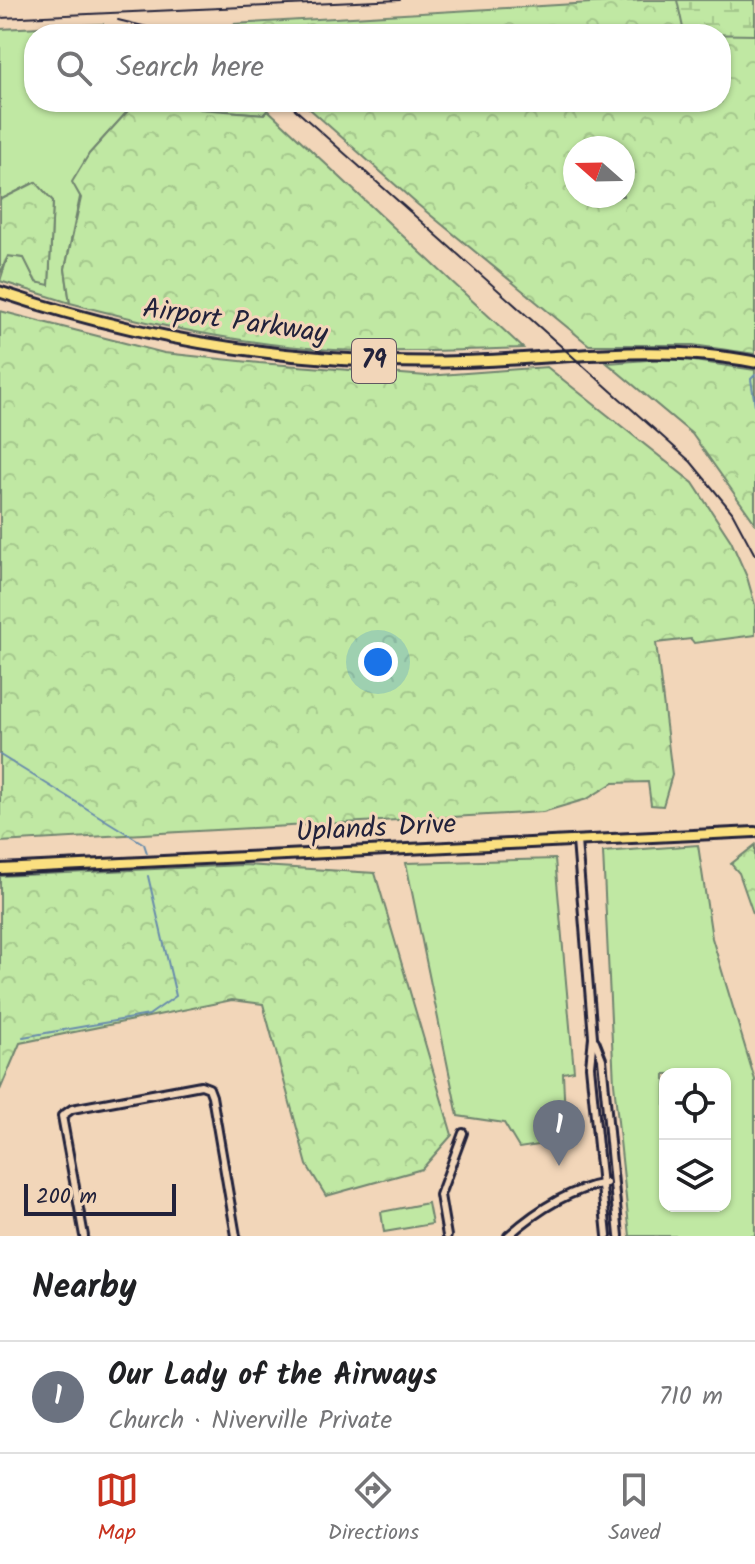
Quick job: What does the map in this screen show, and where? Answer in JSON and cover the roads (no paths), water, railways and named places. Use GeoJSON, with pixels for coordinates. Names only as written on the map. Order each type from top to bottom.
{"type":"FeatureCollection","features":[{"type":"Feature","properties":{"kind":"highway","name":"Airport Parkway"},"geometry":{"type":"LineString","coordinates":[[0,292],[159,335],[292,356],[434,362],[660,351],[755,362]]}},
{"type":"Feature","properties":{"kind":"main road","name":"Uplands Drive"},"geometry":{"type":"LineString","coordinates":[[0,869],[755,832]]}},
{"type":"Feature","properties":{"kind":"street"},"geometry":{"type":"LineString","coordinates":[[577,841],[593,1037],[590,1066],[607,1236]]}},
{"type":"Feature","properties":{"kind":"street"},"geometry":{"type":"LineString","coordinates":[[593,1037],[602,1059],[619,1236]]}},
{"type":"Feature","properties":{"kind":"street"},"geometry":{"type":"LineString","coordinates":[[84,1236],[62,1116],[72,1109],[187,1086],[207,1086],[212,1096],[236,1236]]}},
{"type":"Feature","properties":{"kind":"street"},"geometry":{"type":"LineString","coordinates":[[447,1236],[440,1195],[463,1133]]}},
{"type":"Feature","properties":{"kind":"street"},"geometry":{"type":"LineString","coordinates":[[508,1236],[542,1210],[578,1191],[613,1182]]}},
{"type":"Feature","properties":{"kind":"waterway"},"geometry":{"type":"LineString","coordinates":[[755,375],[751,379],[755,405]]}},
{"type":"Feature","properties":{"kind":"waterway"},"geometry":{"type":"LineString","coordinates":[[0,755],[144,844],[147,853]]}},
{"type":"Feature","properties":{"kind":"waterway"},"geometry":{"type":"LineString","coordinates":[[23,1037],[149,1015],[176,996],[148,876]]}},
{"type":"Feature","properties":{"kind":"tram line"},"geometry":{"type":"LineString","coordinates":[[0,18],[400,0]]}},
{"type":"Feature","properties":{"kind":"tram line"},"geometry":{"type":"LineString","coordinates":[[118,20],[135,24]]}},
{"type":"Feature","properties":{"kind":"tram line"},"geometry":{"type":"LineString","coordinates":[[298,112],[691,462],[732,512],[755,555]]}},
{"type":"Feature","properties":{"kind":"place","name":"Our Lady of the Airways"},"geometry":{"type":"Point","coordinates":[559,1166]}}]}
